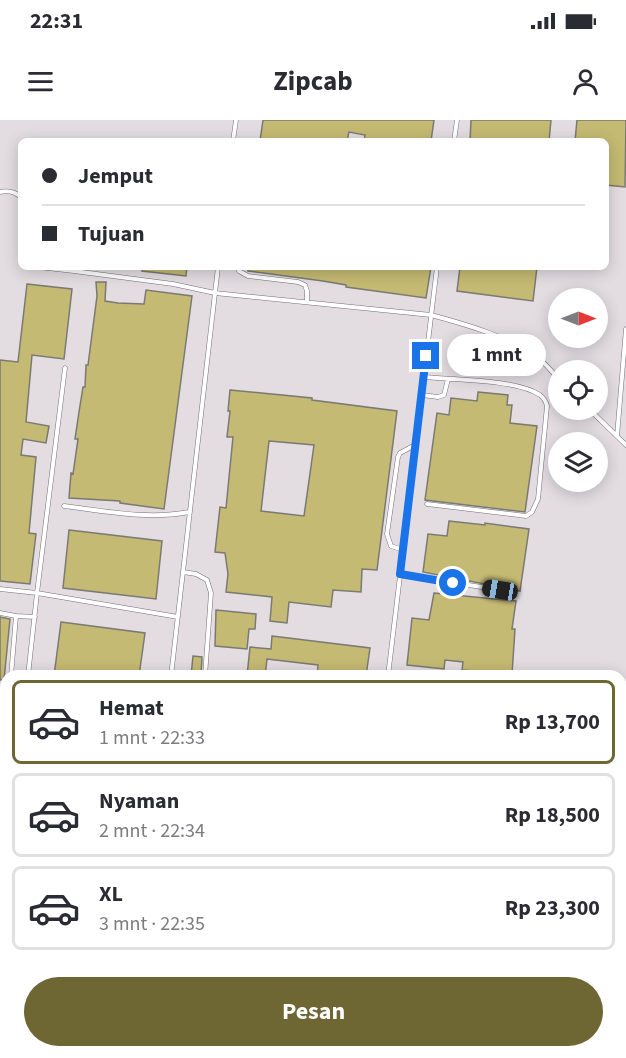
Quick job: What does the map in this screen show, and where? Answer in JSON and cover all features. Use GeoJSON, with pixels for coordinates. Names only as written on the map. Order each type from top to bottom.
{"type":"FeatureCollection","features":[{"type":"Feature","properties":{"kind":"lane"},"geometry":{"type":"LineString","coordinates":[[233,138],[236,120]]}},
{"type":"Feature","properties":{"kind":"lane"},"geometry":{"type":"LineString","coordinates":[[454,138],[457,120]]}},
{"type":"Feature","properties":{"kind":"lane"},"geometry":{"type":"LineString","coordinates":[[0,192],[7,190],[18,192]]}},
{"type":"Feature","properties":{"kind":"lane"},"geometry":{"type":"LineString","coordinates":[[82,270],[215,293],[431,315],[513,344],[538,358],[548,368]]}},
{"type":"Feature","properties":{"kind":"lane"},"geometry":{"type":"LineString","coordinates":[[172,670],[218,270]]}},
{"type":"Feature","properties":{"kind":"lane"},"geometry":{"type":"LineString","coordinates":[[238,270],[248,276],[298,282],[305,285],[307,302]]}},
{"type":"Feature","properties":{"kind":"lane"},"geometry":{"type":"LineString","coordinates":[[389,670],[438,270]]}},
{"type":"Feature","properties":{"kind":"lane"},"geometry":{"type":"LineString","coordinates":[[617,436],[624,380],[626,329]]}},
{"type":"Feature","properties":{"kind":"lane"},"geometry":{"type":"LineString","coordinates":[[29,670],[65,368]]}},
{"type":"Feature","properties":{"kind":"lane"},"geometry":{"type":"LineString","coordinates":[[424,377],[502,383],[539,394],[545,399],[547,406],[538,499],[532,512],[526,516],[428,504]]}},
{"type":"Feature","properties":{"kind":"lane"},"geometry":{"type":"LineString","coordinates":[[422,395],[438,397],[444,395],[448,379]]}},
{"type":"Feature","properties":{"kind":"lane"},"geometry":{"type":"LineString","coordinates":[[600,420],[626,446]]}},
{"type":"Feature","properties":{"kind":"lane"},"geometry":{"type":"LineString","coordinates":[[403,549],[391,546],[387,534],[398,457],[400,453],[415,445]]}},
{"type":"Feature","properties":{"kind":"lane"},"geometry":{"type":"LineString","coordinates":[[64,506],[136,515],[173,515],[189,512]]}},
{"type":"Feature","properties":{"kind":"lane"},"geometry":{"type":"LineString","coordinates":[[183,572],[196,574],[207,580],[211,593],[206,670]]}},
{"type":"Feature","properties":{"kind":"lane"},"geometry":{"type":"LineString","coordinates":[[400,574],[500,590]]}},
{"type":"Feature","properties":{"kind":"lane"},"geometry":{"type":"LineString","coordinates":[[0,589],[178,617]]}},
{"type":"Feature","properties":{"kind":"lane"},"geometry":{"type":"LineString","coordinates":[[0,613],[35,617]]}},
{"type":"Feature","properties":{"kind":"lane"},"geometry":{"type":"LineString","coordinates":[[11,670],[16,615]]}},
{"type":"Feature","properties":{"kind":"building"},"geometry":{"type":"Polygon","coordinates":[[[263,120],[434,120],[431,138],[364,138],[365,135],[349,132],[348,138],[260,138],[263,120]]]}},
{"type":"Feature","properties":{"kind":"building"},"geometry":{"type":"Polygon","coordinates":[[[471,120],[551,120],[549,138],[470,138],[471,120]]]}},
{"type":"Feature","properties":{"kind":"building"},"geometry":{"type":"Polygon","coordinates":[[[577,120],[626,120],[625,187],[609,185],[609,138],[575,138],[577,120]]]}},
{"type":"Feature","properties":{"kind":"building"},"geometry":{"type":"Polygon","coordinates":[[[142,270],[187,270],[186,276],[142,270]]]}},
{"type":"Feature","properties":{"kind":"building"},"geometry":{"type":"Polygon","coordinates":[[[248,270],[431,270],[426,298],[248,270]]]}},
{"type":"Feature","properties":{"kind":"building"},"geometry":{"type":"Polygon","coordinates":[[[460,270],[537,270],[533,301],[457,291],[460,270]]]}},
{"type":"Feature","properties":{"kind":"building"},"geometry":{"type":"Polygon","coordinates":[[[96,282],[106,282],[105,301],[118,303],[144,304],[146,290],[192,296],[164,509],[120,503],[120,501],[69,498],[78,439],[75,439],[83,387],[85,387],[86,365],[88,365],[97,296],[96,282]]]}},
{"type":"Feature","properties":{"kind":"building"},"geometry":{"type":"Polygon","coordinates":[[[27,284],[72,289],[64,359],[32,355],[26,422],[49,426],[46,443],[23,439],[21,455],[36,457],[29,533],[36,534],[30,584],[0,581],[0,360],[18,362],[27,284]]]}},
{"type":"Feature","properties":{"kind":"building"},"geometry":{"type":"Polygon","coordinates":[[[230,390],[312,398],[312,400],[397,411],[377,570],[362,569],[361,592],[333,590],[331,607],[289,602],[287,623],[270,621],[272,597],[226,592],[228,574],[225,553],[215,552],[220,507],[226,508],[233,437],[227,437],[230,411],[228,411],[230,390]],[[269,441],[261,511],[304,516],[314,445],[269,441]]]}},
{"type":"Feature","properties":{"kind":"building"},"geometry":{"type":"Polygon","coordinates":[[[478,392],[508,395],[507,405],[512,405],[510,423],[537,426],[525,512],[425,500],[437,413],[449,415],[451,398],[477,401],[478,392]]]}},
{"type":"Feature","properties":{"kind":"building"},"geometry":{"type":"Polygon","coordinates":[[[449,521],[529,529],[520,591],[423,572],[428,534],[447,536],[449,521]]]}},
{"type":"Feature","properties":{"kind":"building"},"geometry":{"type":"Polygon","coordinates":[[[69,530],[162,541],[156,599],[63,588],[69,530]]]}},
{"type":"Feature","properties":{"kind":"building"},"geometry":{"type":"Polygon","coordinates":[[[434,593],[516,601],[512,629],[515,629],[512,670],[462,670],[463,662],[445,660],[444,669],[407,665],[412,618],[429,620],[434,593]]]}},
{"type":"Feature","properties":{"kind":"building"},"geometry":{"type":"Polygon","coordinates":[[[216,610],[256,614],[255,629],[249,629],[247,649],[215,646],[216,610]]]}},
{"type":"Feature","properties":{"kind":"building"},"geometry":{"type":"Polygon","coordinates":[[[0,617],[10,619],[5,670],[0,670],[0,617]]]}},
{"type":"Feature","properties":{"kind":"building"},"geometry":{"type":"Polygon","coordinates":[[[61,622],[145,633],[140,670],[55,670],[61,622]]]}},
{"type":"Feature","properties":{"kind":"building"},"geometry":{"type":"Polygon","coordinates":[[[272,636],[370,648],[367,670],[318,670],[318,665],[267,659],[266,670],[248,670],[250,647],[271,649],[272,636]]]}},
{"type":"Feature","properties":{"kind":"building"},"geometry":{"type":"Polygon","coordinates":[[[193,656],[202,657],[201,670],[192,670],[193,656]]]}},
{"type":"Feature","properties":{"kind":"route"},"geometry":{"type":"LineString","coordinates":[[426,356],[400,574],[453,583]]}}]}
